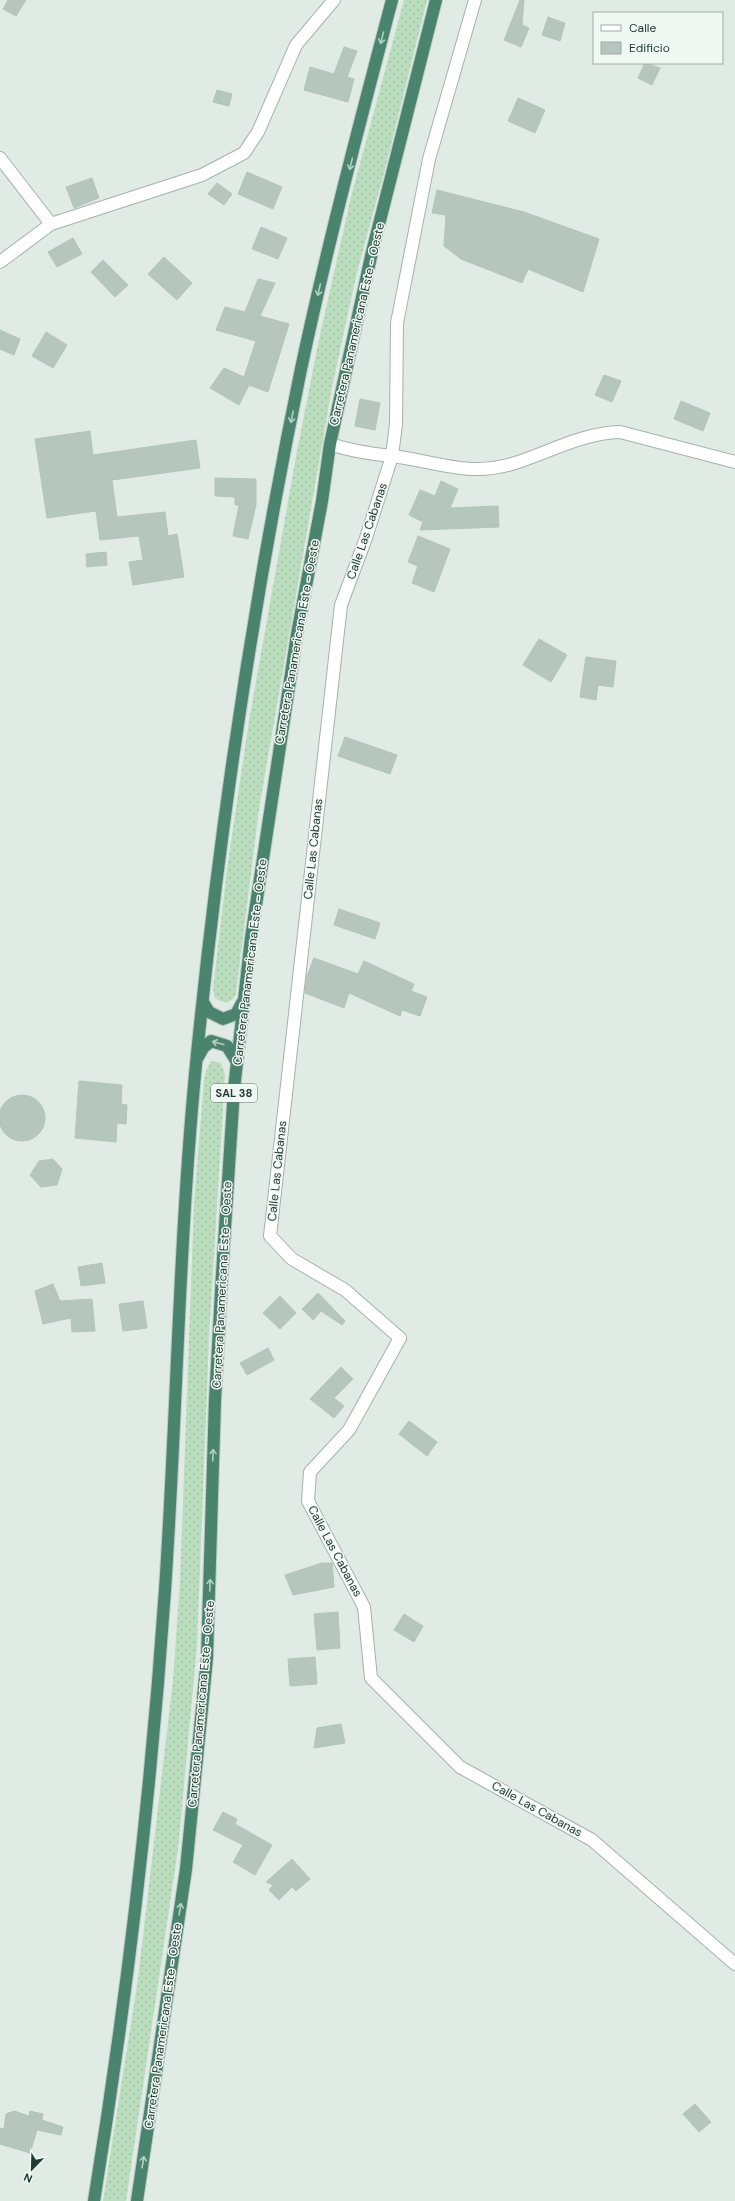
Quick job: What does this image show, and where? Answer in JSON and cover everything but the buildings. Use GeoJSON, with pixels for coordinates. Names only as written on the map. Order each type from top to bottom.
{"type":"FeatureCollection","features":[{"type":"Feature","properties":{"kind":"highway","name":"SAL 38"},"geometry":{"type":"LineString","coordinates":[[94,2201],[133,1942],[153,1745],[165,1586],[179,1288],[196,1059],[230,783],[253,623],[282,464],[321,282],[392,0]]}},
{"type":"Feature","properties":{"kind":"highway","name":"Carretera Panamericana Este - Oeste"},"geometry":{"type":"LineString","coordinates":[[137,2201],[186,1869],[207,1658],[216,1400],[237,1064],[244,1000],[273,785],[330,444],[372,252],[436,0]]}},
{"type":"Feature","properties":{"kind":"highway"},"geometry":{"type":"LineString","coordinates":[[203,1002],[209,1012],[223,1018],[236,1014],[244,1000]]}},
{"type":"Feature","properties":{"kind":"highway"},"geometry":{"type":"LineString","coordinates":[[196,1059],[203,1048],[211,1041],[227,1046],[231,1050],[237,1064]]}},
{"type":"Feature","properties":{"kind":"street"},"geometry":{"type":"LineString","coordinates":[[0,262],[51,224],[202,175],[244,154],[258,132],[296,45],[334,0]]}},
{"type":"Feature","properties":{"kind":"street"},"geometry":{"type":"LineString","coordinates":[[392,456],[396,424],[397,323],[430,159],[475,0]]}},
{"type":"Feature","properties":{"kind":"street"},"geometry":{"type":"LineString","coordinates":[[0,158],[51,224]]}},
{"type":"Feature","properties":{"kind":"street"},"geometry":{"type":"LineString","coordinates":[[330,444],[378,456],[392,456],[433,465],[474,470],[511,464],[601,432],[620,432],[735,462]]}},
{"type":"Feature","properties":{"kind":"street","name":"Calle Las Cabanas"},"geometry":{"type":"LineString","coordinates":[[392,456],[366,538],[341,605],[270,1236],[292,1259],[345,1290],[400,1338],[349,1430],[310,1472],[308,1501],[364,1607],[371,1678],[460,1767],[592,1840],[735,1964]]}},
{"type":"Feature","properties":{"kind":"green space"},"geometry":{"type":"Polygon","coordinates":[[[404,0],[427,0],[384,173],[357,272],[332,387],[259,809],[236,993],[230,1001],[225,1002],[215,998],[213,989],[228,862],[249,721],[296,457],[318,344],[351,197],[404,0]]]}},
{"type":"Feature","properties":{"kind":"green space"},"geometry":{"type":"Polygon","coordinates":[[[211,1061],[221,1063],[225,1075],[209,1337],[197,1646],[178,1849],[126,2201],[103,2201],[138,1979],[173,1680],[180,1583],[194,1204],[204,1080],[206,1071],[211,1061]]]}}]}
